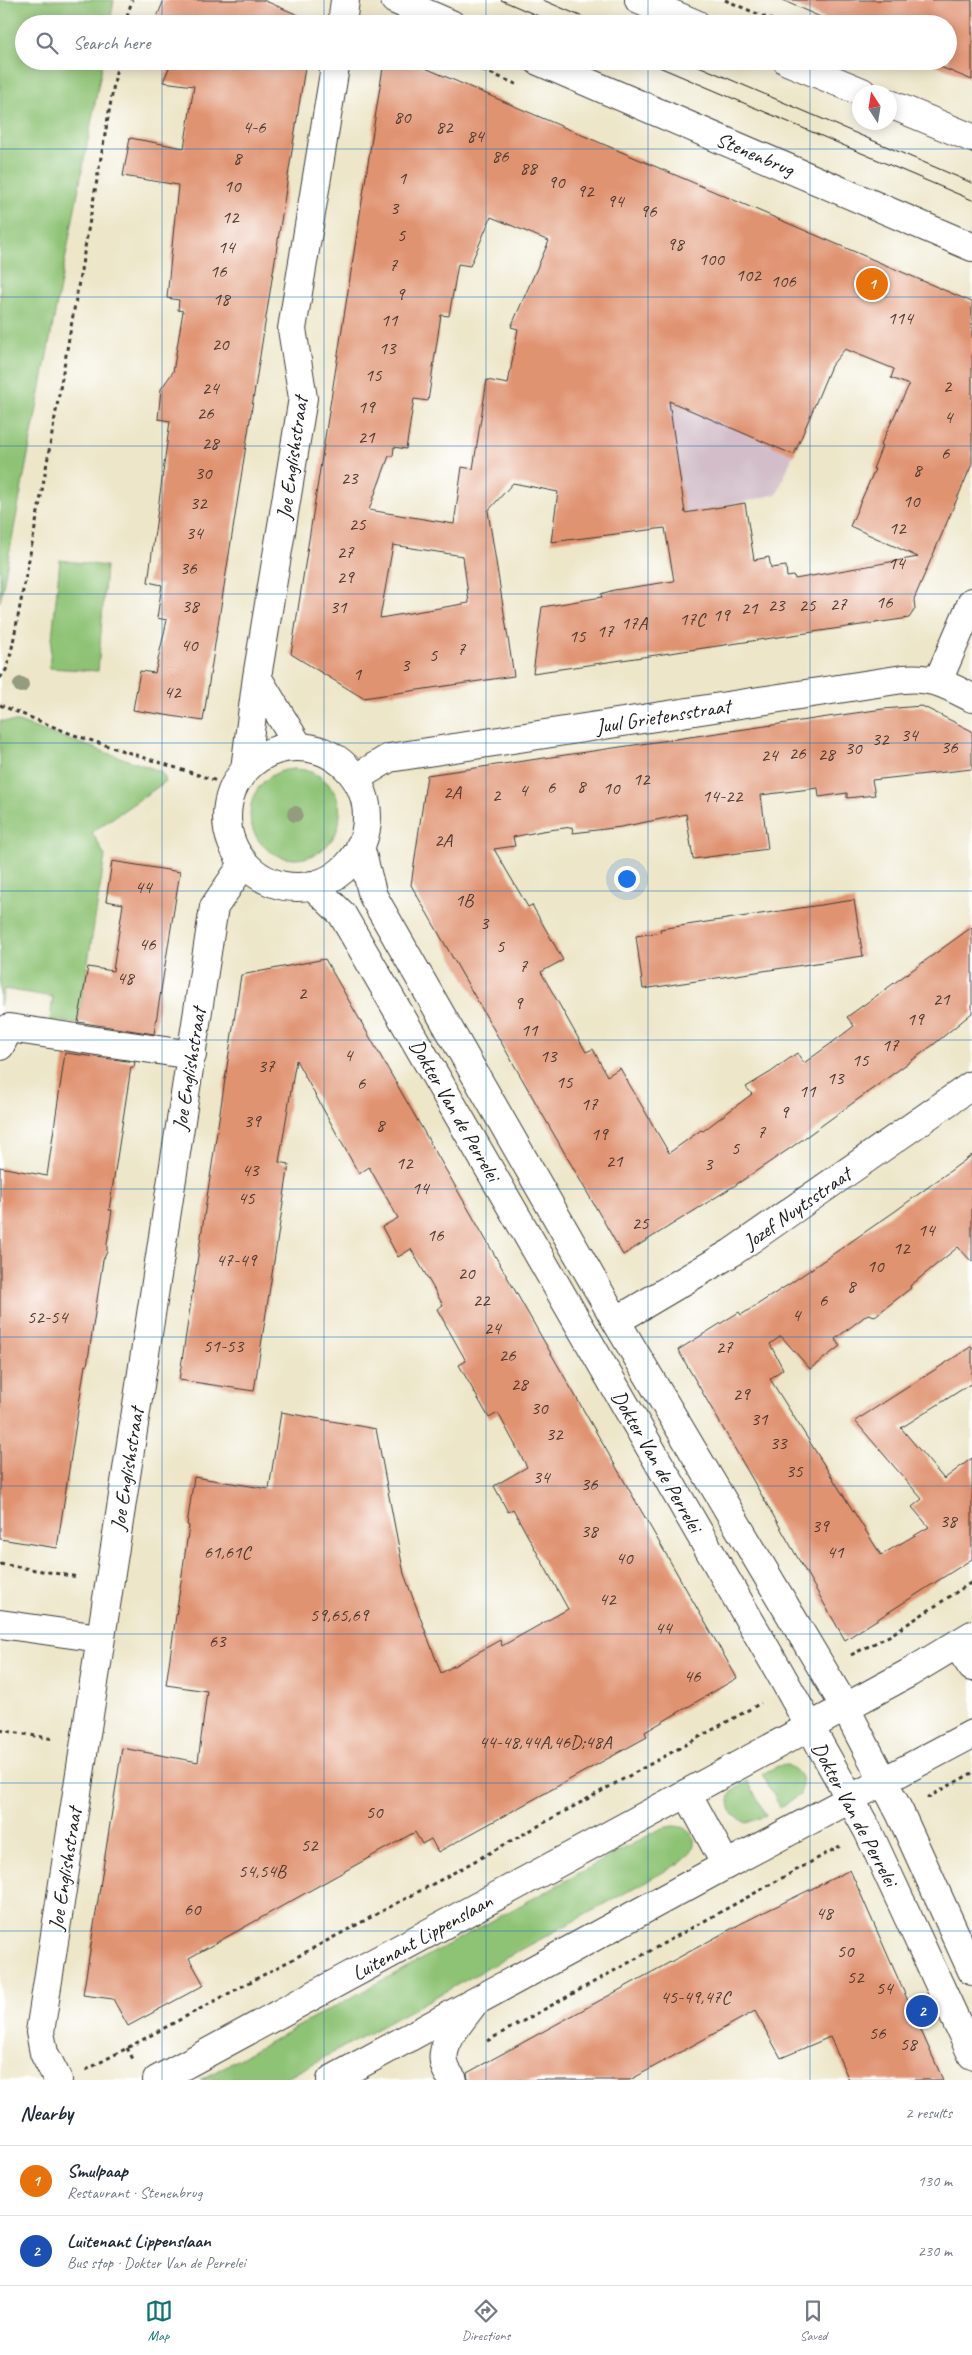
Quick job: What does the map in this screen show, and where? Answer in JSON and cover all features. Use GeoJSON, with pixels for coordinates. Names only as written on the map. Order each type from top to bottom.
{"type":"FeatureCollection","features":[{"type":"Feature","properties":{"kind":"street"},"geometry":{"type":"LineString","coordinates":[[344,15],[346,0]]}},
{"type":"Feature","properties":{"kind":"street"},"geometry":{"type":"LineString","coordinates":[[396,0],[430,15]]}},
{"type":"Feature","properties":{"kind":"street"},"geometry":{"type":"LineString","coordinates":[[639,0],[675,15]]}},
{"type":"Feature","properties":{"kind":"street","name":"Joe Englishstraat"},"geometry":{"type":"LineString","coordinates":[[239,777],[258,676],[303,398],[292,330],[335,70]]}},
{"type":"Feature","properties":{"kind":"street","name":"Stenenbrug"},"geometry":{"type":"LineString","coordinates":[[559,70],[972,247]]}},
{"type":"Feature","properties":{"kind":"street"},"geometry":{"type":"LineString","coordinates":[[809,70],[852,88]]}},
{"type":"Feature","properties":{"kind":"street"},"geometry":{"type":"LineString","coordinates":[[897,107],[972,138]]}},
{"type":"Feature","properties":{"kind":"street"},"geometry":{"type":"LineString","coordinates":[[938,681],[972,602]]}},
{"type":"Feature","properties":{"kind":"street"},"geometry":{"type":"LineString","coordinates":[[258,676],[298,746]]}},
{"type":"Feature","properties":{"kind":"street","name":"Juul Grietensstraat"},"geometry":{"type":"LineString","coordinates":[[356,778],[389,758],[903,679],[922,677],[938,681],[972,698]]}},
{"type":"Feature","properties":{"kind":"street"},"geometry":{"type":"LineString","coordinates":[[298,746],[320,750],[340,761],[356,778],[364,794],[367,812],[366,829],[360,846],[343,869],[332,878],[312,886],[293,887],[275,884],[258,876],[244,864],[232,846],[227,826],[227,806],[239,777],[261,756],[279,748],[298,746]]}},
{"type":"Feature","properties":{"kind":"street","name":"Dokter Van de Perrelei"},"geometry":{"type":"LineString","coordinates":[[360,846],[374,896],[616,1321],[845,1707],[900,1813],[972,1971]]}},
{"type":"Feature","properties":{"kind":"street","name":"Joe Englishstraat"},"geometry":{"type":"LineString","coordinates":[[58,2080],[44,2052],[40,2032],[100,1638],[214,907],[244,864]]}},
{"type":"Feature","properties":{"kind":"street","name":"Dokter Van de Perrelei"},"geometry":{"type":"LineString","coordinates":[[312,886],[342,914],[788,1689],[868,1831],[972,2055]]}},
{"type":"Feature","properties":{"kind":"street"},"geometry":{"type":"LineString","coordinates":[[0,1046],[8,1028],[192,1055]]}},
{"type":"Feature","properties":{"kind":"street","name":"Jozef Nuytsstraat"},"geometry":{"type":"LineString","coordinates":[[616,1321],[731,1253],[972,1085]]}},
{"type":"Feature","properties":{"kind":"street"},"geometry":{"type":"LineString","coordinates":[[0,1624],[100,1638]]}},
{"type":"Feature","properties":{"kind":"street","name":"Luitenant Lippenslaan"},"geometry":{"type":"LineString","coordinates":[[157,2080],[845,1707],[967,1649]]}},
{"type":"Feature","properties":{"kind":"street"},"geometry":{"type":"LineString","coordinates":[[331,2080],[726,1865],[972,1734]]}},
{"type":"Feature","properties":{"kind":"street"},"geometry":{"type":"LineString","coordinates":[[687,1793],[726,1865]]}},
{"type":"Feature","properties":{"kind":"street"},"geometry":{"type":"LineString","coordinates":[[448,2072],[444,2050],[451,2036],[474,2003]]}},
{"type":"Feature","properties":{"kind":"path"},"geometry":{"type":"LineString","coordinates":[[128,15],[132,0]]}},
{"type":"Feature","properties":{"kind":"path"},"geometry":{"type":"LineString","coordinates":[[725,0],[760,15]]}},
{"type":"Feature","properties":{"kind":"path"},"geometry":{"type":"LineString","coordinates":[[0,678],[6,670],[11,653],[40,502],[116,70]]}},
{"type":"Feature","properties":{"kind":"path"},"geometry":{"type":"LineString","coordinates":[[0,705],[74,735],[239,777]]}},
{"type":"Feature","properties":{"kind":"path"},"geometry":{"type":"LineString","coordinates":[[0,1564],[109,1582]]}},
{"type":"Feature","properties":{"kind":"path"},"geometry":{"type":"LineString","coordinates":[[823,1670],[889,1636],[972,1582]]}},
{"type":"Feature","properties":{"kind":"path"},"geometry":{"type":"LineString","coordinates":[[84,2071],[444,1878],[723,1722],[788,1689]]}},
{"type":"Feature","properties":{"kind":"path"},"geometry":{"type":"LineString","coordinates":[[0,1730],[84,1744]]}},
{"type":"Feature","properties":{"kind":"path"},"geometry":{"type":"LineString","coordinates":[[900,1813],[972,1773]]}},
{"type":"Feature","properties":{"kind":"path"},"geometry":{"type":"LineString","coordinates":[[448,2072],[868,1831]]}},
{"type":"Feature","properties":{"kind":"shaded area"},"geometry":{"type":"Polygon","coordinates":[[[542,256],[620,290],[805,426],[777,494],[717,508],[711,541],[668,546],[665,528],[657,529],[540,333],[511,327],[542,256]]]}},
{"type":"Feature","properties":{"kind":"green space"},"geometry":{"type":"Polygon","coordinates":[[[0,0],[114,0],[112,15],[15,15],[15,70],[101,70],[0,602],[0,0]]]}},
{"type":"Feature","properties":{"kind":"green space"},"geometry":{"type":"Polygon","coordinates":[[[60,560],[106,566],[98,671],[49,668],[60,560]]]}},
{"type":"Feature","properties":{"kind":"green space"},"geometry":{"type":"Polygon","coordinates":[[[0,721],[18,722],[160,771],[165,777],[165,782],[92,832],[105,856],[78,1024],[50,1020],[53,997],[4,989],[0,1006],[0,721]]]}},
{"type":"Feature","properties":{"kind":"green space"},"geometry":{"type":"Polygon","coordinates":[[[295,769],[312,772],[327,782],[337,797],[340,814],[337,831],[327,846],[312,856],[295,859],[278,856],[263,846],[253,831],[250,814],[253,797],[263,782],[278,772],[295,769]]]}},
{"type":"Feature","properties":{"kind":"green space"},"geometry":{"type":"Polygon","coordinates":[[[787,1765],[801,1777],[801,1790],[800,1795],[780,1807],[762,1774],[778,1766],[787,1765]]]}},
{"type":"Feature","properties":{"kind":"green space"},"geometry":{"type":"Polygon","coordinates":[[[748,1781],[766,1816],[746,1823],[732,1814],[729,1802],[731,1794],[748,1781]]]}},
{"type":"Feature","properties":{"kind":"green space"},"geometry":{"type":"Polygon","coordinates":[[[673,1826],[689,1830],[694,1840],[691,1852],[680,1863],[283,2080],[200,2080],[662,1828],[673,1826]]]}},
{"type":"Feature","properties":{"kind":"building"},"geometry":{"type":"Polygon","coordinates":[[[164,0],[263,0],[298,15],[158,15],[164,0]]]}},
{"type":"Feature","properties":{"kind":"building"},"geometry":{"type":"Polygon","coordinates":[[[782,0],[972,0],[972,80],[948,70],[957,70],[957,15],[816,15],[782,0]]]}},
{"type":"Feature","properties":{"kind":"building"},"geometry":{"type":"Polygon","coordinates":[[[168,70],[305,70],[203,721],[133,710],[140,671],[155,673],[167,620],[157,618],[162,585],[148,582],[170,421],[158,419],[161,389],[173,372],[183,311],[178,310],[179,300],[167,298],[178,185],[123,176],[130,138],[184,148],[194,86],[163,82],[168,70]]]}},
{"type":"Feature","properties":{"kind":"building"},"geometry":{"type":"Polygon","coordinates":[[[383,70],[430,70],[972,302],[972,464],[914,599],[915,609],[909,618],[533,673],[542,607],[602,597],[601,594],[614,590],[674,581],[665,528],[551,542],[558,492],[513,483],[488,511],[514,676],[363,698],[291,654],[383,70]],[[491,217],[470,266],[458,264],[449,316],[441,315],[428,401],[414,399],[406,449],[394,447],[393,456],[389,456],[369,510],[454,524],[462,467],[473,469],[487,380],[508,384],[518,329],[511,327],[549,241],[491,217]],[[845,349],[831,366],[794,455],[669,401],[685,513],[745,503],[754,560],[769,557],[771,568],[786,566],[787,577],[794,576],[795,579],[918,557],[850,526],[875,469],[873,469],[882,446],[880,446],[909,385],[891,378],[894,369],[845,349]],[[393,545],[380,618],[469,603],[463,556],[393,545]]]}},
{"type":"Feature","properties":{"kind":"building"},"geometry":{"type":"Polygon","coordinates":[[[922,706],[972,731],[972,769],[872,780],[875,795],[847,798],[847,793],[819,797],[818,788],[761,795],[768,849],[693,859],[686,814],[621,827],[573,833],[572,827],[542,831],[513,837],[515,846],[494,849],[528,907],[532,905],[563,960],[541,972],[586,1052],[593,1049],[607,1076],[620,1068],[669,1153],[701,1130],[703,1131],[752,1094],[746,1087],[797,1053],[804,1063],[829,1045],[854,1026],[847,1017],[972,927],[972,1013],[933,1045],[792,1147],[734,1186],[623,1255],[411,885],[427,775],[883,709],[922,706]]]}},
{"type":"Feature","properties":{"kind":"building"},"geometry":{"type":"Polygon","coordinates":[[[112,861],[180,872],[154,1034],[78,1022],[88,967],[113,971],[123,904],[106,901],[112,861]]]}},
{"type":"Feature","properties":{"kind":"building"},"geometry":{"type":"Polygon","coordinates":[[[854,900],[863,956],[643,989],[636,936],[661,932],[660,929],[854,900]]]}},
{"type":"Feature","properties":{"kind":"building"},"geometry":{"type":"Polygon","coordinates":[[[325,959],[737,1678],[645,1732],[647,1737],[438,1852],[431,1839],[422,1844],[415,1832],[189,1958],[204,1985],[128,2026],[113,1999],[83,1995],[122,1748],[198,1762],[207,1691],[166,1685],[189,1526],[187,1525],[194,1477],[269,1489],[281,1412],[376,1429],[404,1574],[441,1673],[500,1640],[502,1646],[568,1609],[513,1509],[508,1512],[494,1486],[527,1467],[498,1413],[489,1418],[459,1365],[466,1361],[437,1309],[443,1305],[411,1249],[398,1257],[382,1227],[398,1218],[369,1167],[359,1174],[296,1060],[279,1162],[289,1164],[254,1391],[179,1380],[241,975],[325,959]]]}},
{"type":"Feature","properties":{"kind":"building"},"geometry":{"type":"Polygon","coordinates":[[[65,1053],[135,1062],[134,1067],[131,1067],[109,1210],[112,1210],[107,1252],[103,1260],[87,1366],[85,1365],[57,1548],[0,1539],[0,1167],[47,1176],[65,1053]]]}},
{"type":"Feature","properties":{"kind":"building"},"geometry":{"type":"Polygon","coordinates":[[[972,1155],[972,1262],[958,1247],[875,1316],[868,1314],[835,1339],[840,1346],[810,1369],[781,1336],[770,1344],[783,1369],[770,1379],[881,1555],[929,1527],[912,1507],[922,1499],[855,1421],[972,1346],[972,1383],[901,1428],[944,1479],[972,1458],[972,1559],[845,1640],[678,1350],[739,1312],[741,1315],[791,1283],[894,1212],[972,1155]]]}},
{"type":"Feature","properties":{"kind":"building"},"geometry":{"type":"Polygon","coordinates":[[[850,1870],[943,2080],[849,2080],[830,2037],[781,2058],[755,2011],[630,2080],[468,2080],[467,2073],[742,1923],[850,1870]]]}},
{"type":"Feature","properties":{"kind":"tram line"},"geometry":{"type":"LineString","coordinates":[[501,0],[536,15]]}},
{"type":"Feature","properties":{"kind":"tram line"},"geometry":{"type":"LineString","coordinates":[[543,0],[578,15]]}},
{"type":"Feature","properties":{"kind":"tram line"},"geometry":{"type":"LineString","coordinates":[[666,70],[972,200]]}},
{"type":"Feature","properties":{"kind":"tram line"},"geometry":{"type":"LineString","coordinates":[[708,70],[972,183]]}},
{"type":"Feature","properties":{"kind":"place","name":"Smulpaap"},"geometry":{"type":"Point","coordinates":[872,284]}},
{"type":"Feature","properties":{"kind":"place","name":"Luitenant Lippenslaan"},"geometry":{"type":"Point","coordinates":[922,2011]}}]}
